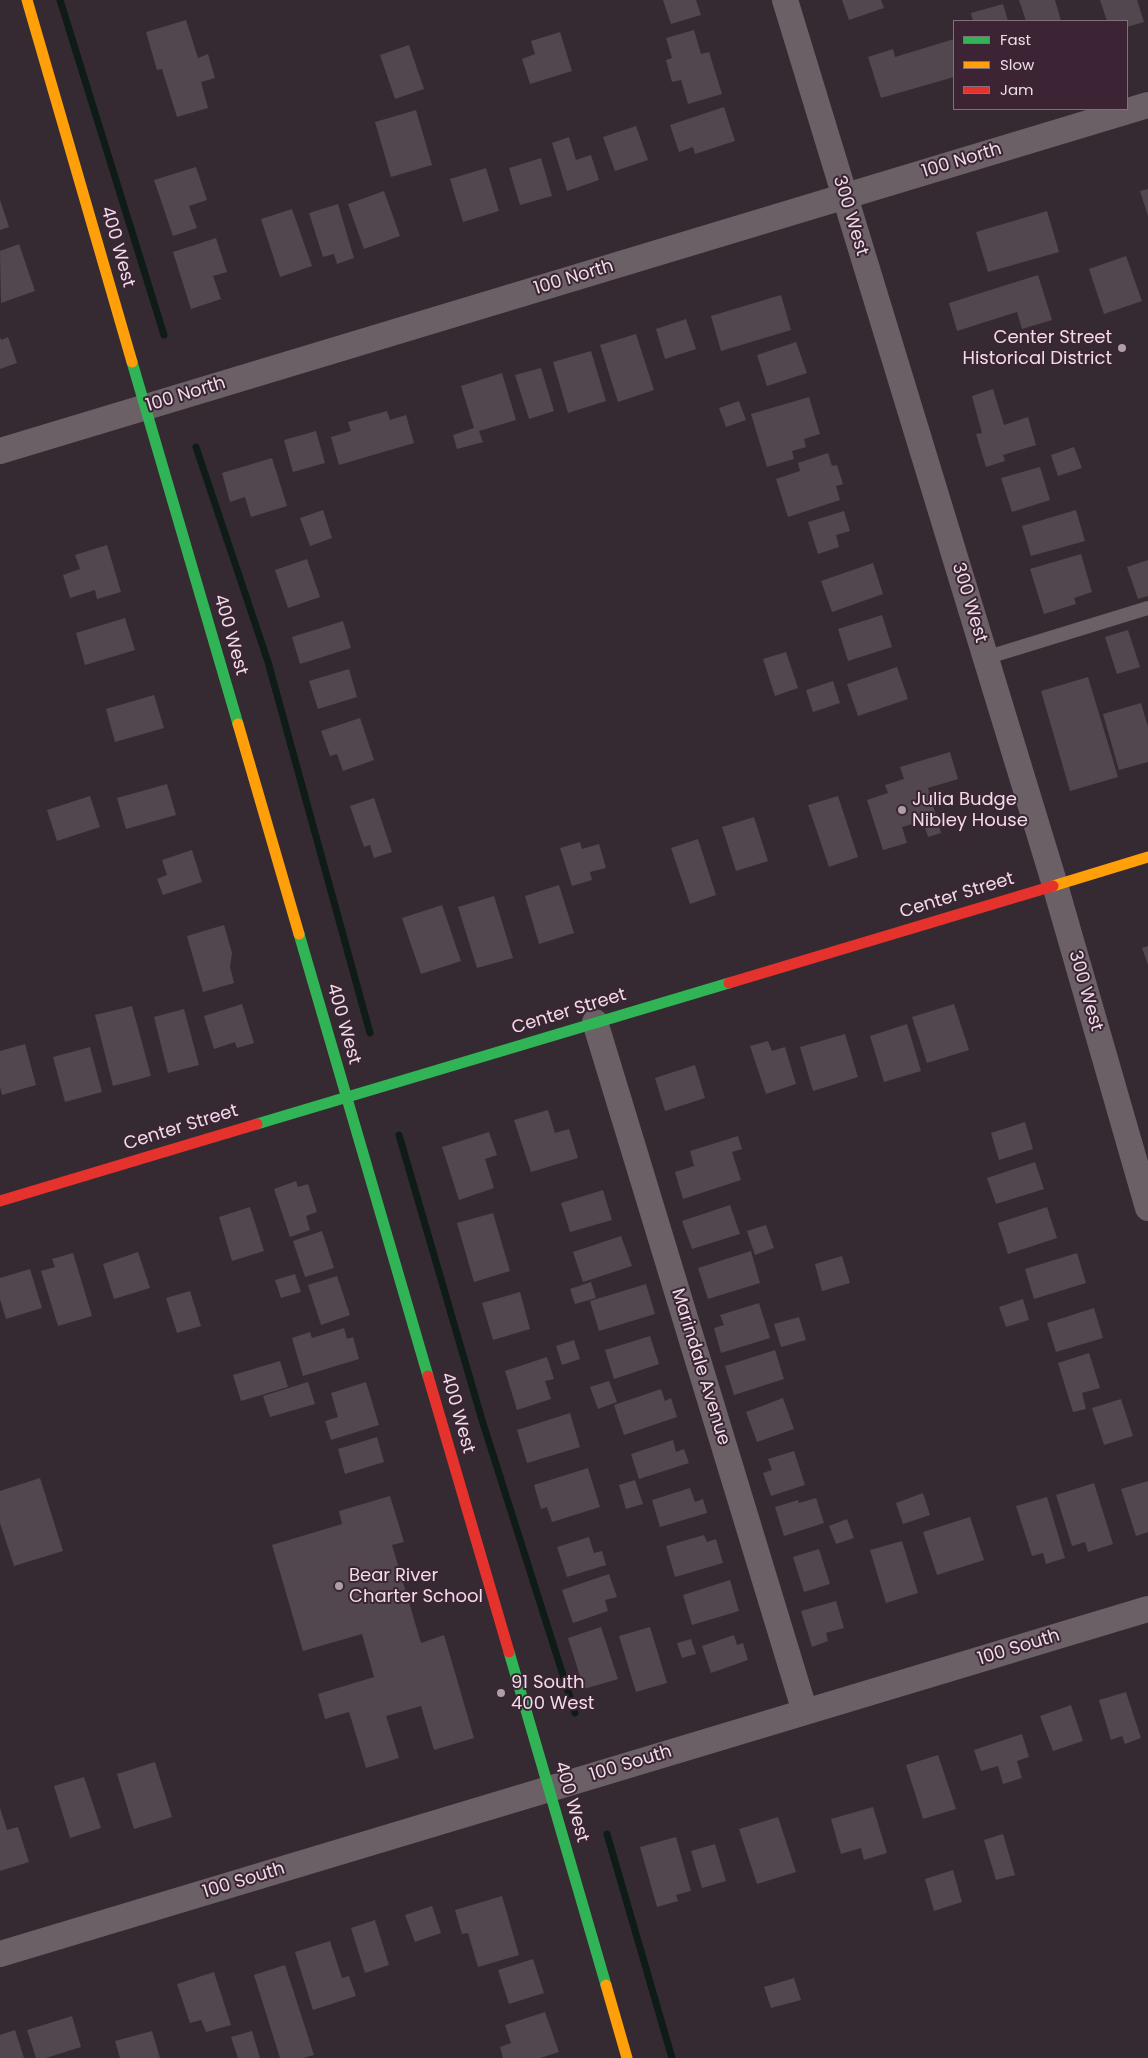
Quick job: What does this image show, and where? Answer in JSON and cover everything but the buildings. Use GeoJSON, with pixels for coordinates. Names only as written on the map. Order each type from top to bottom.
{"type":"FeatureCollection","features":[{"type":"Feature","properties":{"kind":"street","name":"400 West"},"geometry":{"type":"LineString","coordinates":[[27,0],[628,2058]]}},
{"type":"Feature","properties":{"kind":"street","name":"300 West"},"geometry":{"type":"LineString","coordinates":[[785,0],[1055,885],[1148,1208]]}},
{"type":"Feature","properties":{"kind":"street","name":"100 North"},"geometry":{"type":"LineString","coordinates":[[0,451],[1148,105]]}},
{"type":"Feature","properties":{"kind":"street","name":"Center Street"},"geometry":{"type":"LineString","coordinates":[[0,1201],[1148,857]]}},
{"type":"Feature","properties":{"kind":"street","name":"Marindale Avenue"},"geometry":{"type":"LineString","coordinates":[[595,1022],[805,1712]]}},
{"type":"Feature","properties":{"kind":"street","name":"100 South"},"geometry":{"type":"LineString","coordinates":[[0,1954],[1148,1610]]}},
{"type":"Feature","properties":{"kind":"lane"},"geometry":{"type":"LineString","coordinates":[[985,658],[1148,608]]}},
{"type":"Feature","properties":{"kind":"waterway"},"geometry":{"type":"LineString","coordinates":[[60,0],[164,335]]}},
{"type":"Feature","properties":{"kind":"waterway"},"geometry":{"type":"LineString","coordinates":[[196,447],[268,662],[370,1033]]}},
{"type":"Feature","properties":{"kind":"waterway"},"geometry":{"type":"LineString","coordinates":[[399,1135],[482,1420],[575,1713]]}},
{"type":"Feature","properties":{"kind":"waterway"},"geometry":{"type":"LineString","coordinates":[[607,1834],[672,2058]]}},
{"type":"Feature","properties":{"kind":"traffic: fast"},"geometry":{"type":"LineString","coordinates":[[132,362],[238,724]]}},
{"type":"Feature","properties":{"kind":"traffic: fast"},"geometry":{"type":"LineString","coordinates":[[299,934],[428,1376]]}},
{"type":"Feature","properties":{"kind":"traffic: fast"},"geometry":{"type":"LineString","coordinates":[[257,1124],[729,983]]}},
{"type":"Feature","properties":{"kind":"traffic: fast"},"geometry":{"type":"LineString","coordinates":[[509,1652],[606,1985]]}},
{"type":"Feature","properties":{"kind":"traffic: slow"},"geometry":{"type":"LineString","coordinates":[[27,0],[132,362]]}},
{"type":"Feature","properties":{"kind":"traffic: slow"},"geometry":{"type":"LineString","coordinates":[[238,724],[299,934]]}},
{"type":"Feature","properties":{"kind":"traffic: slow"},"geometry":{"type":"LineString","coordinates":[[1053,886],[1148,857]]}},
{"type":"Feature","properties":{"kind":"traffic: slow"},"geometry":{"type":"LineString","coordinates":[[606,1985],[627,2058]]}},
{"type":"Feature","properties":{"kind":"traffic: jam"},"geometry":{"type":"LineString","coordinates":[[729,983],[1053,886]]}},
{"type":"Feature","properties":{"kind":"traffic: jam"},"geometry":{"type":"LineString","coordinates":[[0,1201],[257,1124]]}},
{"type":"Feature","properties":{"kind":"traffic: jam"},"geometry":{"type":"LineString","coordinates":[[428,1376],[509,1652]]}},
{"type":"Feature","properties":{"kind":"place","name":"Center Street Historical District"},"geometry":{"type":"Point","coordinates":[1122,348]}},
{"type":"Feature","properties":{"kind":"place","name":"Julia Budge Nibley House"},"geometry":{"type":"Point","coordinates":[902,810]}},
{"type":"Feature","properties":{"kind":"place","name":"Bear River Charter School"},"geometry":{"type":"Point","coordinates":[339,1586]}},
{"type":"Feature","properties":{"kind":"place","name":"91 South 400 West"},"geometry":{"type":"Point","coordinates":[501,1693]}}]}
